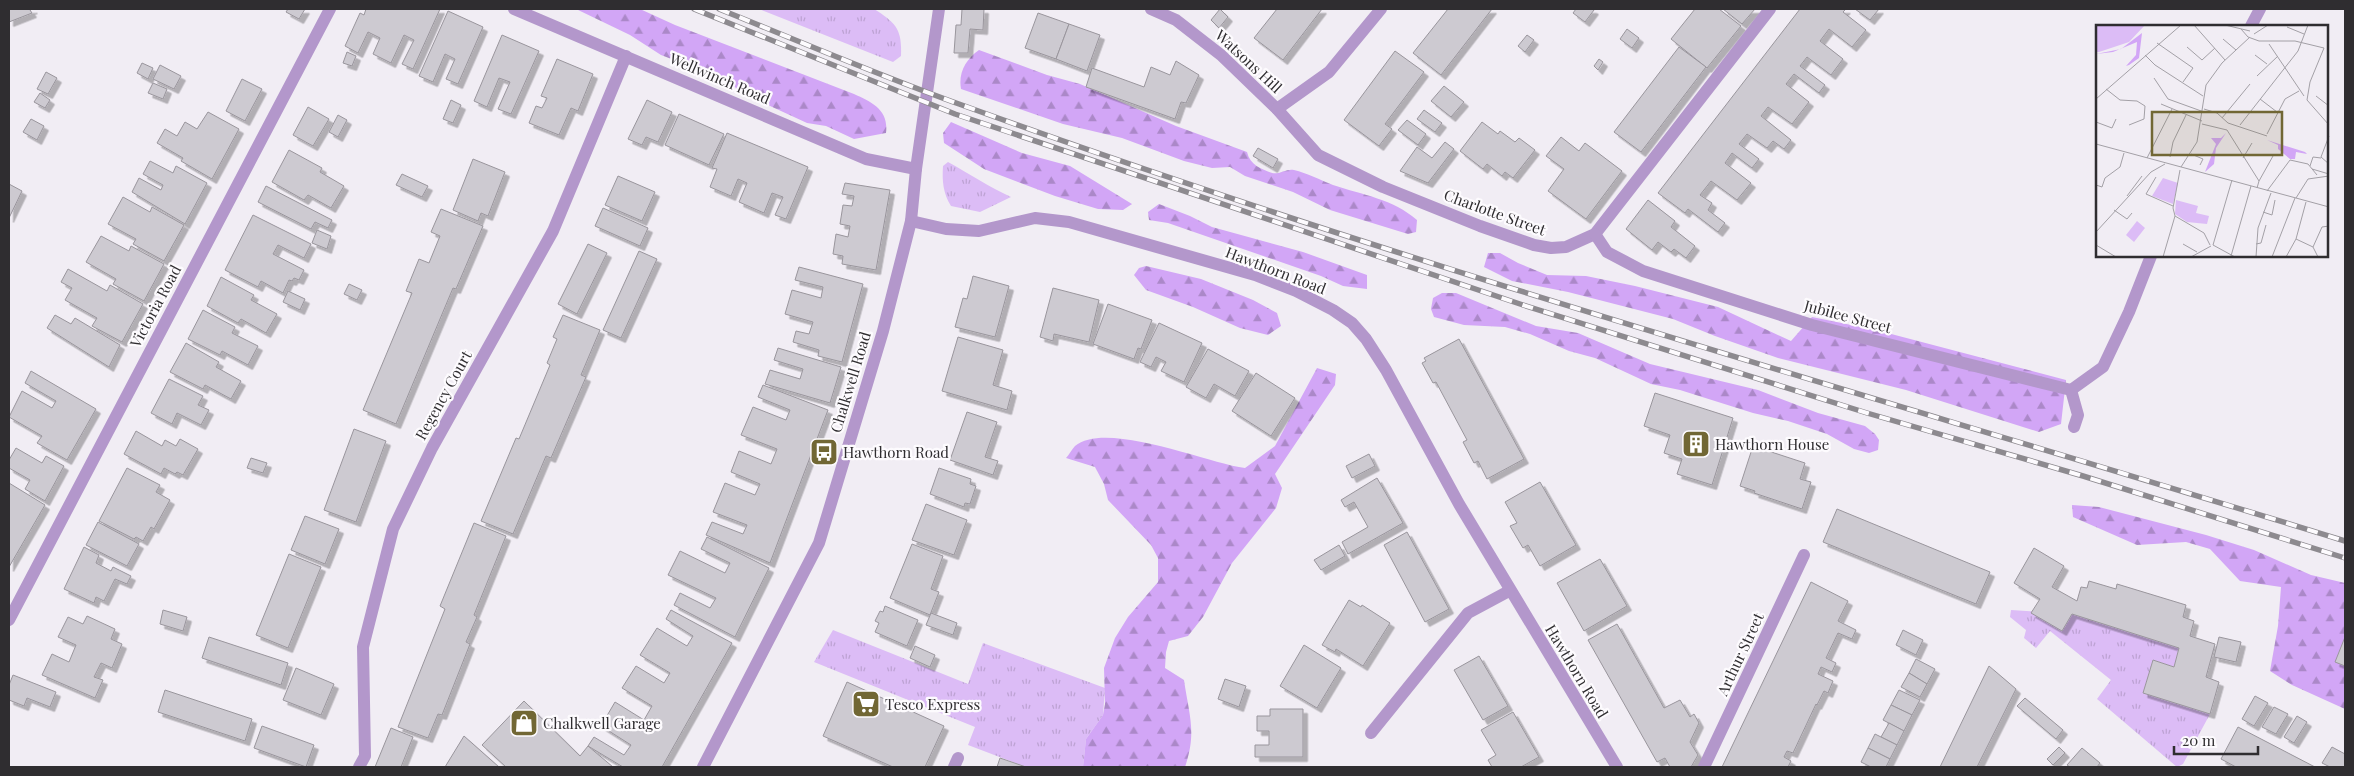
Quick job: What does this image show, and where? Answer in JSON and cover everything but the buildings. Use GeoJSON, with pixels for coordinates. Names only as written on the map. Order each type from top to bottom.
{"type":"FeatureCollection","features":[{"type":"Feature","properties":{"kind":"street","name":"Victoria Road"},"geometry":{"type":"LineString","coordinates":[[9,620],[330,9]]}},
{"type":"Feature","properties":{"kind":"street","name":"Wellwinch Road"},"geometry":{"type":"LineString","coordinates":[[514,9],[866,159],[916,168]]}},
{"type":"Feature","properties":{"kind":"street","name":"Chalkwell Road"},"geometry":{"type":"LineString","coordinates":[[709,766],[819,543],[883,331],[911,221],[916,168],[939,9]]}},
{"type":"Feature","properties":{"kind":"street","name":"Watsons Hill"},"geometry":{"type":"LineString","coordinates":[[1151,9],[1176,20],[1222,55],[1277,109],[1330,72],[1381,9]]}},
{"type":"Feature","properties":{"kind":"street","name":"Charlotte Street"},"geometry":{"type":"LineString","coordinates":[[1277,109],[1318,156],[1383,187],[1480,226],[1516,239],[1550,248],[1566,247],[1596,234],[1770,9]]}},
{"type":"Feature","properties":{"kind":"street"},"geometry":{"type":"LineString","coordinates":[[2252,25],[2260,9]]}},
{"type":"Feature","properties":{"kind":"street","name":"Regency Court"},"geometry":{"type":"LineString","coordinates":[[358,767],[365,756],[363,647],[392,529],[432,448],[553,232],[626,56]]}},
{"type":"Feature","properties":{"kind":"street","name":"Hawthorn Road"},"geometry":{"type":"LineString","coordinates":[[911,221],[946,229],[979,232],[1035,218],[1069,222],[1255,275],[1296,291],[1333,310],[1356,328],[1386,370],[1458,504],[1617,767]]}},
{"type":"Feature","properties":{"kind":"street","name":"Jubilee Street"},"geometry":{"type":"LineString","coordinates":[[1596,234],[1607,252],[1643,271],[1812,325],[2071,390]]}},
{"type":"Feature","properties":{"kind":"street"},"geometry":{"type":"LineString","coordinates":[[2074,427],[2078,415],[2071,390],[2103,367],[2129,312],[2150,258]]}},
{"type":"Feature","properties":{"kind":"street","name":"Arthur Street"},"geometry":{"type":"LineString","coordinates":[[1704,767],[1804,556]]}},
{"type":"Feature","properties":{"kind":"street"},"geometry":{"type":"LineString","coordinates":[[1371,733],[1468,613],[1509,591]]}},
{"type":"Feature","properties":{"kind":"green space"},"geometry":{"type":"Polygon","coordinates":[[[576,9],[640,9],[675,25],[854,94],[878,108],[885,118],[886,133],[854,139],[826,126],[807,123],[742,93],[717,72],[687,65],[661,55],[630,35],[576,9]]]}},
{"type":"Feature","properties":{"kind":"green space"},"geometry":{"type":"Polygon","coordinates":[[[759,9],[874,9],[888,18],[899,33],[901,56],[893,62],[759,9]]]}},
{"type":"Feature","properties":{"kind":"green space"},"geometry":{"type":"Polygon","coordinates":[[[979,50],[1047,75],[1080,84],[1176,126],[1247,152],[1253,163],[1268,171],[1277,173],[1294,170],[1333,185],[1388,202],[1417,220],[1416,232],[1408,234],[1330,210],[1293,192],[1245,176],[1230,167],[1212,168],[1184,161],[1122,138],[1063,124],[961,89],[960,83],[964,67],[979,50]]]}},
{"type":"Feature","properties":{"kind":"green space"},"geometry":{"type":"Polygon","coordinates":[[[951,122],[1022,153],[1070,166],[1132,204],[1123,210],[1098,209],[1055,196],[984,169],[944,143],[943,133],[951,122]]]}},
{"type":"Feature","properties":{"kind":"green space"},"geometry":{"type":"Polygon","coordinates":[[[948,162],[1011,197],[980,212],[951,206],[946,196],[943,182],[943,166],[948,162]]]}},
{"type":"Feature","properties":{"kind":"green space"},"geometry":{"type":"Polygon","coordinates":[[[1159,204],[1212,227],[1303,252],[1367,275],[1367,289],[1343,286],[1321,276],[1168,223],[1149,220],[1148,212],[1159,204]]]}},
{"type":"Feature","properties":{"kind":"green space"},"geometry":{"type":"Polygon","coordinates":[[[1488,253],[1500,253],[1547,275],[1586,276],[1718,307],[1791,341],[1812,317],[1876,330],[2066,380],[2061,424],[2039,432],[1906,390],[1778,358],[1673,319],[1568,292],[1512,281],[1484,267],[1488,253]]]}},
{"type":"Feature","properties":{"kind":"green space"},"geometry":{"type":"Polygon","coordinates":[[[1146,266],[1201,279],[1253,300],[1277,313],[1281,326],[1268,335],[1240,328],[1193,307],[1146,290],[1134,275],[1139,268],[1146,266]]]}},
{"type":"Feature","properties":{"kind":"green space"},"geometry":{"type":"Polygon","coordinates":[[[1442,293],[1456,293],[1536,326],[1578,333],[1650,364],[1758,390],[1818,413],[1865,426],[1879,440],[1878,450],[1869,453],[1854,449],[1827,434],[1788,421],[1753,413],[1680,390],[1651,384],[1595,358],[1569,351],[1530,334],[1505,327],[1464,325],[1434,317],[1431,309],[1433,298],[1442,293]]]}},
{"type":"Feature","properties":{"kind":"green space"},"geometry":{"type":"Polygon","coordinates":[[[1317,368],[1336,374],[1335,385],[1275,474],[1282,488],[1276,508],[1232,563],[1203,617],[1188,636],[1169,641],[1165,668],[1184,680],[1190,714],[1191,744],[1185,767],[1083,767],[1086,739],[1103,715],[1105,704],[1104,668],[1115,638],[1128,617],[1158,582],[1158,558],[1151,545],[1108,500],[1104,484],[1095,467],[1066,458],[1075,446],[1090,439],[1109,438],[1157,445],[1245,468],[1275,446],[1317,368]]]}},
{"type":"Feature","properties":{"kind":"green space"},"geometry":{"type":"Polygon","coordinates":[[[2072,505],[2099,507],[2206,535],[2254,550],[2311,575],[2345,583],[2345,709],[2292,685],[2270,671],[2278,626],[2281,587],[2240,581],[2210,549],[2186,542],[2137,545],[2073,517],[2072,505]]]}},
{"type":"Feature","properties":{"kind":"green space"},"geometry":{"type":"Polygon","coordinates":[[[2011,610],[2072,614],[2179,648],[2174,667],[2153,660],[2143,693],[2210,714],[2183,764],[2177,767],[2097,699],[2111,680],[2050,631],[2036,648],[2024,638],[2026,630],[2010,617],[2011,610]]]}},
{"type":"Feature","properties":{"kind":"green space"},"geometry":{"type":"Polygon","coordinates":[[[833,630],[968,684],[983,643],[1105,688],[1103,715],[1086,739],[1083,767],[1026,767],[968,745],[975,727],[814,662],[833,630]]]}},
{"type":"Feature","properties":{"kind":"railway"},"geometry":{"type":"LineString","coordinates":[[694,9],[955,114],[1523,305],[1867,413],[2083,476],[2345,558]]}},
{"type":"Feature","properties":{"kind":"railway"},"geometry":{"type":"LineString","coordinates":[[719,9],[869,70],[959,104],[1303,222],[1649,331],[2345,541]]}},
{"type":"Feature","properties":{"kind":"place","name":"Hawthorn House"},"geometry":{"type":"Point","coordinates":[1696,444]}},
{"type":"Feature","properties":{"kind":"place","name":"Hawthorn Road"},"geometry":{"type":"Point","coordinates":[824,452]}},
{"type":"Feature","properties":{"kind":"place","name":"Tesco Express"},"geometry":{"type":"Point","coordinates":[866,704]}},
{"type":"Feature","properties":{"kind":"place","name":"Chalkwell Garage"},"geometry":{"type":"Point","coordinates":[524,723]}}]}
